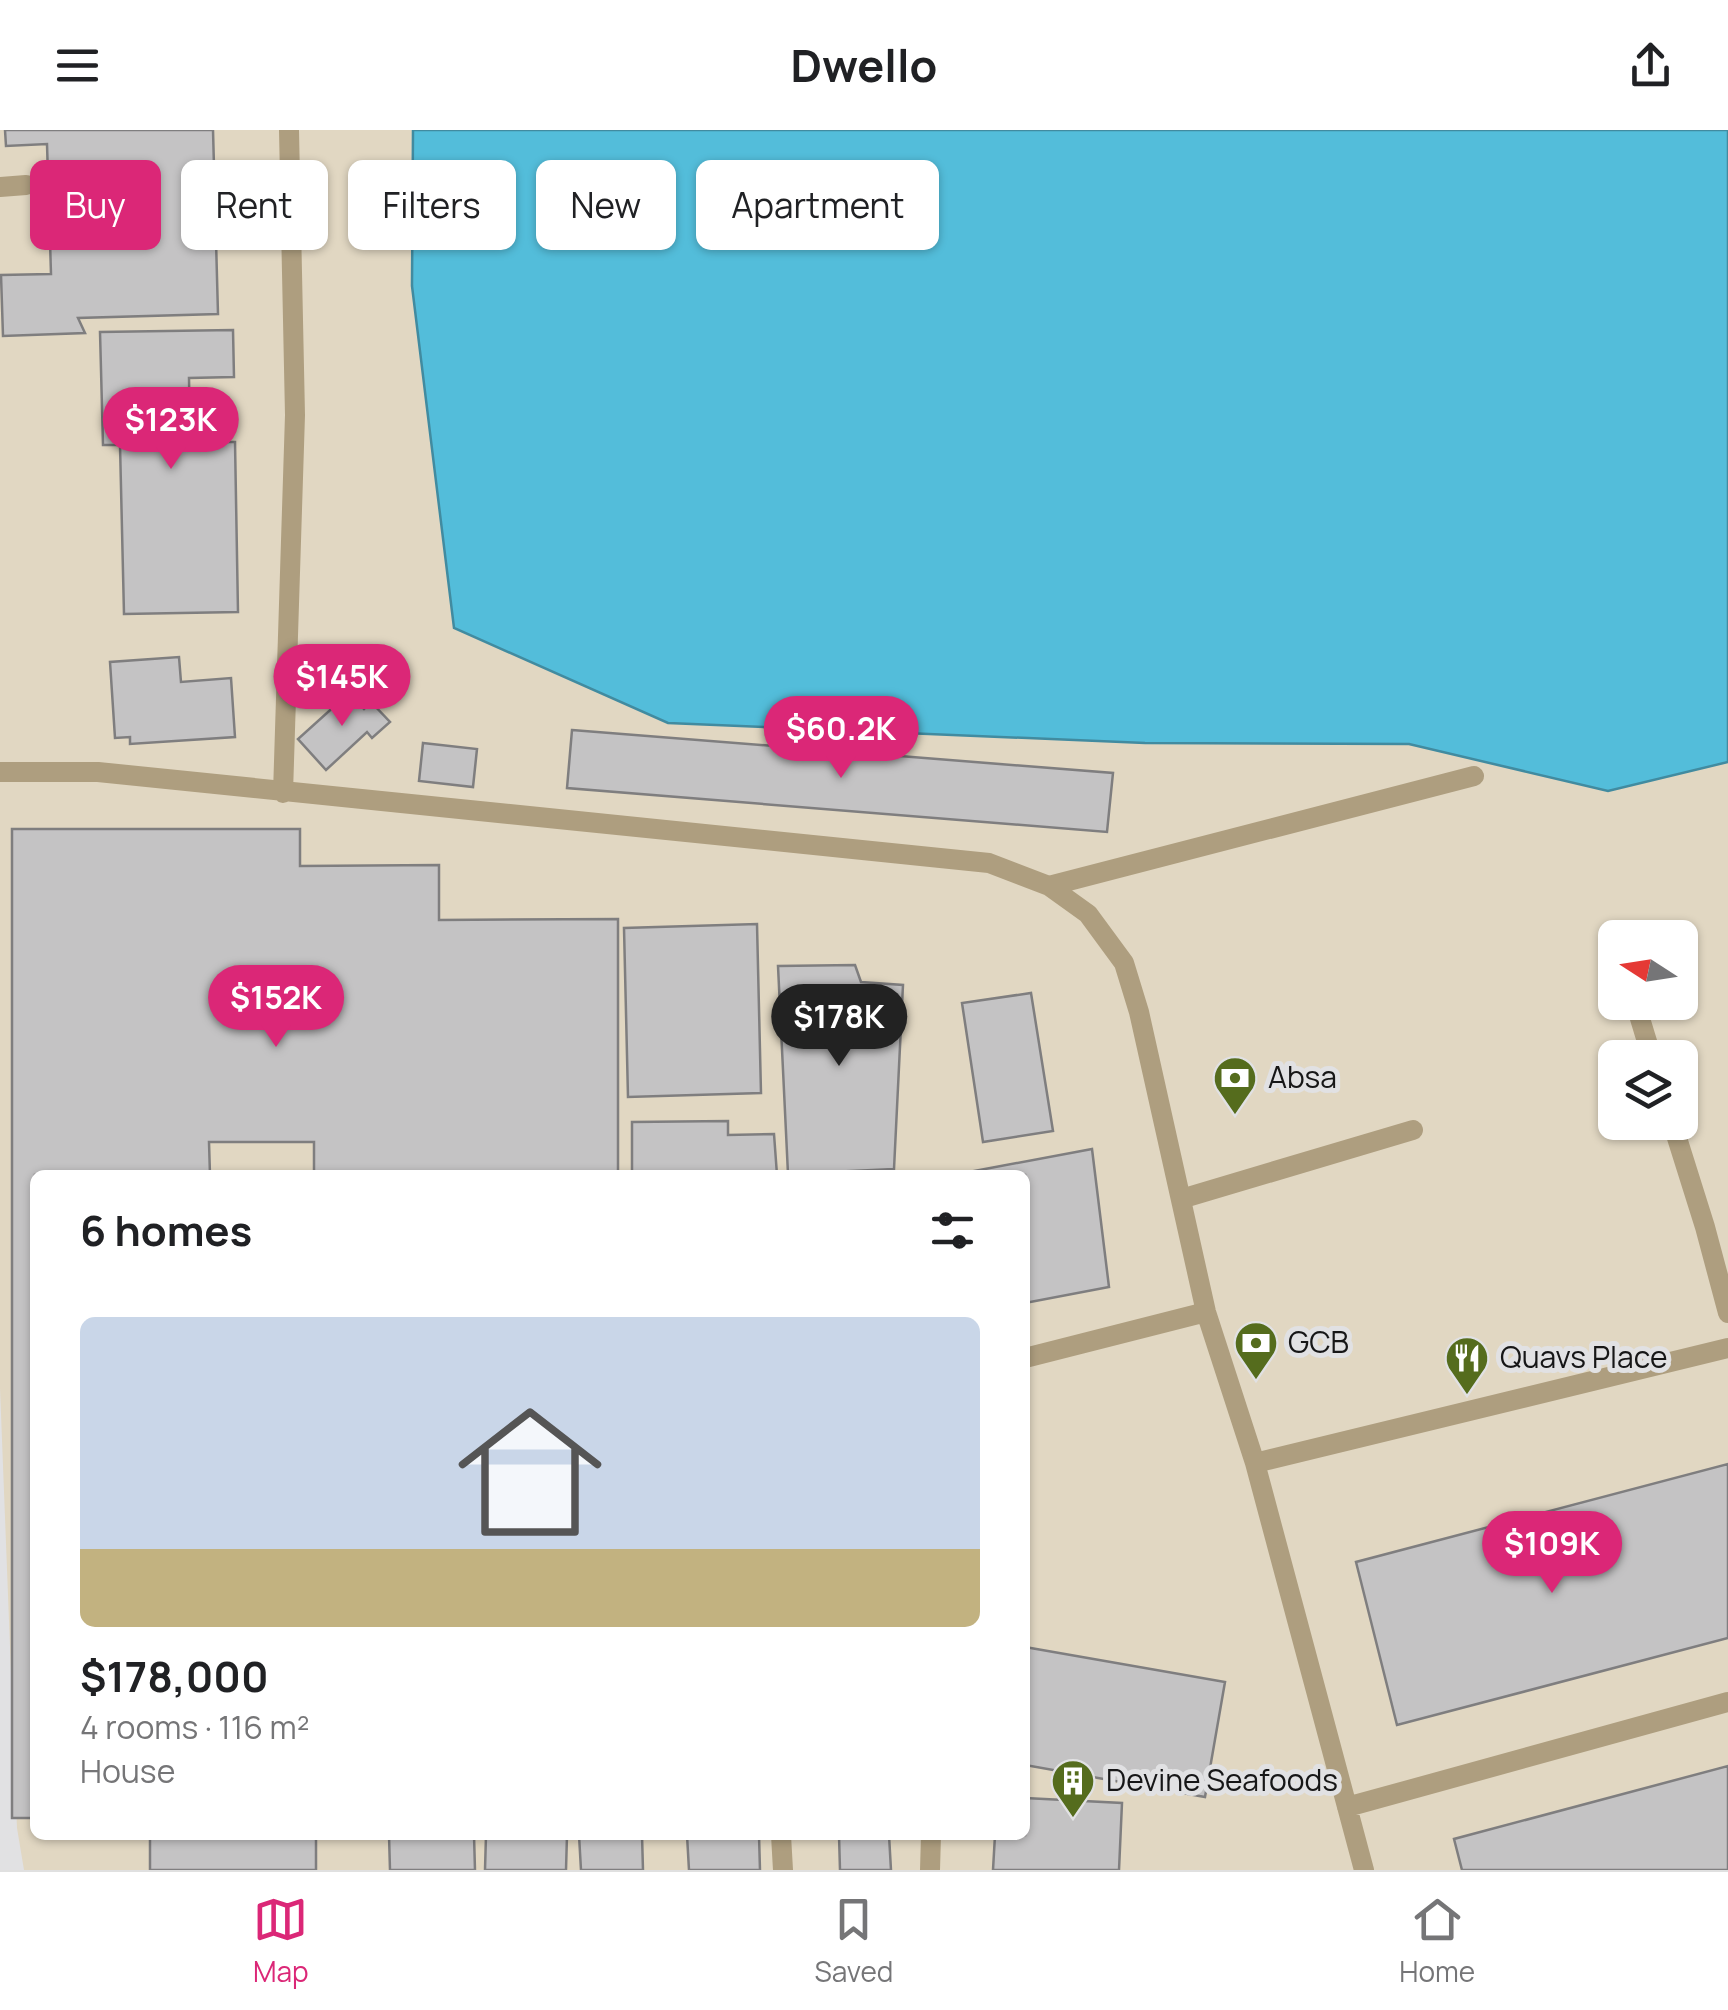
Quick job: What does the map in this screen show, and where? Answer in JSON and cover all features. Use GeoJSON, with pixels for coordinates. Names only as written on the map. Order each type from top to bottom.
{"type":"FeatureCollection","features":[{"type":"Feature","properties":{"kind":"lane"},"geometry":{"type":"LineString","coordinates":[[283,793],[295,415],[290,130]]}},
{"type":"Feature","properties":{"kind":"lane"},"geometry":{"type":"LineString","coordinates":[[0,187],[26,186]]}},
{"type":"Feature","properties":{"kind":"lane"},"geometry":{"type":"LineString","coordinates":[[0,772],[98,772],[989,863],[1048,886],[1088,914],[1124,964],[1139,1012],[1206,1312],[1255,1463],[1364,1870]]}},
{"type":"Feature","properties":{"kind":"lane"},"geometry":{"type":"LineString","coordinates":[[1048,886],[1474,776]]}},
{"type":"Feature","properties":{"kind":"lane"},"geometry":{"type":"LineString","coordinates":[[1180,1199],[1413,1130]]}},
{"type":"Feature","properties":{"kind":"lane"},"geometry":{"type":"LineString","coordinates":[[1678,1140],[1728,1313]]}},
{"type":"Feature","properties":{"kind":"lane"},"geometry":{"type":"LineString","coordinates":[[1030,1357],[1206,1312]]}},
{"type":"Feature","properties":{"kind":"lane"},"geometry":{"type":"LineString","coordinates":[[1255,1463],[1728,1348]]}},
{"type":"Feature","properties":{"kind":"lane"},"geometry":{"type":"LineString","coordinates":[[1347,1807],[1728,1702]]}},
{"type":"Feature","properties":{"kind":"lane"},"geometry":{"type":"LineString","coordinates":[[781,1840],[783,1870]]}},
{"type":"Feature","properties":{"kind":"lane"},"geometry":{"type":"LineString","coordinates":[[930,1870],[931,1840]]}},
{"type":"Feature","properties":{"kind":"shaded area"},"geometry":{"type":"Polygon","coordinates":[[[0,130],[413,130],[413,160],[348,160],[348,250],[412,250],[412,286],[454,628],[668,723],[1145,743],[1409,744],[1608,791],[1728,762],[1728,1870],[24,1870],[17,1828],[0,1388],[0,130]]]}},
{"type":"Feature","properties":{"kind":"water"},"geometry":{"type":"Polygon","coordinates":[[[413,130],[1728,130],[1728,762],[1608,791],[1409,744],[1145,743],[668,723],[454,628],[412,286],[412,250],[516,250],[516,160],[413,160],[413,130]]]}},
{"type":"Feature","properties":{"kind":"building"},"geometry":{"type":"Polygon","coordinates":[[[5,130],[213,130],[214,160],[181,160],[181,250],[216,250],[218,314],[78,318],[85,333],[3,336],[1,275],[51,274],[50,250],[161,250],[161,160],[47,160],[47,144],[6,146],[5,130]]]}},
{"type":"Feature","properties":{"kind":"building"},"geometry":{"type":"Polygon","coordinates":[[[233,330],[234,377],[189,378],[190,442],[235,442],[238,612],[124,614],[120,445],[103,445],[100,332],[233,330]]]}},
{"type":"Feature","properties":{"kind":"building"},"geometry":{"type":"Polygon","coordinates":[[[179,657],[181,682],[231,678],[235,737],[130,744],[130,737],[115,738],[110,662],[179,657]]]}},
{"type":"Feature","properties":{"kind":"building"},"geometry":{"type":"Polygon","coordinates":[[[343,687],[364,709],[371,702],[390,722],[372,738],[367,732],[326,770],[298,739],[338,703],[333,696],[343,687]]]}},
{"type":"Feature","properties":{"kind":"building"},"geometry":{"type":"Polygon","coordinates":[[[572,730],[1113,773],[1107,832],[567,788],[572,730]]]}},
{"type":"Feature","properties":{"kind":"building"},"geometry":{"type":"Polygon","coordinates":[[[423,743],[477,749],[473,787],[419,781],[423,743]]]}},
{"type":"Feature","properties":{"kind":"building"},"geometry":{"type":"Polygon","coordinates":[[[12,829],[300,829],[300,866],[439,865],[439,920],[618,919],[618,1170],[314,1170],[314,1142],[209,1142],[210,1170],[30,1170],[30,1818],[12,1818],[12,829]]]}},
{"type":"Feature","properties":{"kind":"building"},"geometry":{"type":"Polygon","coordinates":[[[757,924],[761,1093],[628,1097],[624,928],[757,924]]]}},
{"type":"Feature","properties":{"kind":"building"},"geometry":{"type":"Polygon","coordinates":[[[855,965],[861,982],[903,985],[894,1169],[788,1170],[778,966],[855,965]]]}},
{"type":"Feature","properties":{"kind":"building"},"geometry":{"type":"Polygon","coordinates":[[[1031,993],[1053,1131],[983,1142],[962,1003],[1031,993]]]}},
{"type":"Feature","properties":{"kind":"building"},"geometry":{"type":"Polygon","coordinates":[[[728,1121],[728,1135],[774,1134],[777,1170],[632,1170],[632,1122],[728,1121]]]}},
{"type":"Feature","properties":{"kind":"building"},"geometry":{"type":"Polygon","coordinates":[[[1092,1149],[1109,1287],[1030,1302],[1030,1170],[980,1170],[1092,1149]]]}},
{"type":"Feature","properties":{"kind":"building"},"geometry":{"type":"Polygon","coordinates":[[[1728,1464],[1728,1638],[1397,1725],[1356,1562],[1728,1464]]]}},
{"type":"Feature","properties":{"kind":"building"},"geometry":{"type":"Polygon","coordinates":[[[1030,1648],[1225,1682],[1205,1797],[1030,1766],[1030,1648]]]}},
{"type":"Feature","properties":{"kind":"building"},"geometry":{"type":"Polygon","coordinates":[[[1728,1766],[1728,1870],[1462,1870],[1454,1839],[1728,1766]]]}},
{"type":"Feature","properties":{"kind":"building","name":"Devine Seafoods"},"geometry":{"type":"Polygon","coordinates":[[[1030,1798],[1122,1803],[1119,1870],[993,1870],[995,1840],[1030,1840],[1030,1798]]]}},
{"type":"Feature","properties":{"kind":"building"},"geometry":{"type":"Polygon","coordinates":[[[150,1840],[316,1840],[316,1870],[150,1870],[150,1840]]]}},
{"type":"Feature","properties":{"kind":"building"},"geometry":{"type":"Polygon","coordinates":[[[389,1840],[474,1840],[475,1870],[390,1870],[389,1840]]]}},
{"type":"Feature","properties":{"kind":"building"},"geometry":{"type":"Polygon","coordinates":[[[486,1840],[567,1840],[566,1870],[485,1870],[486,1840]]]}},
{"type":"Feature","properties":{"kind":"building"},"geometry":{"type":"Polygon","coordinates":[[[579,1840],[642,1840],[643,1870],[581,1870],[579,1840]]]}},
{"type":"Feature","properties":{"kind":"building"},"geometry":{"type":"Polygon","coordinates":[[[687,1840],[759,1840],[760,1870],[689,1870],[687,1840]]]}},
{"type":"Feature","properties":{"kind":"building"},"geometry":{"type":"Polygon","coordinates":[[[839,1840],[889,1840],[891,1870],[840,1870],[839,1840]]]}},
{"type":"Feature","properties":{"kind":"place","name":"Absa"},"geometry":{"type":"Point","coordinates":[1235,1116]}},
{"type":"Feature","properties":{"kind":"place","name":"GCB"},"geometry":{"type":"Point","coordinates":[1256,1381]}},
{"type":"Feature","properties":{"kind":"place","name":"Quavs Place"},"geometry":{"type":"Point","coordinates":[1467,1396]}},
{"type":"Feature","properties":{"kind":"place","name":"Devine Seafoods"},"geometry":{"type":"Point","coordinates":[1073,1819]}}]}
